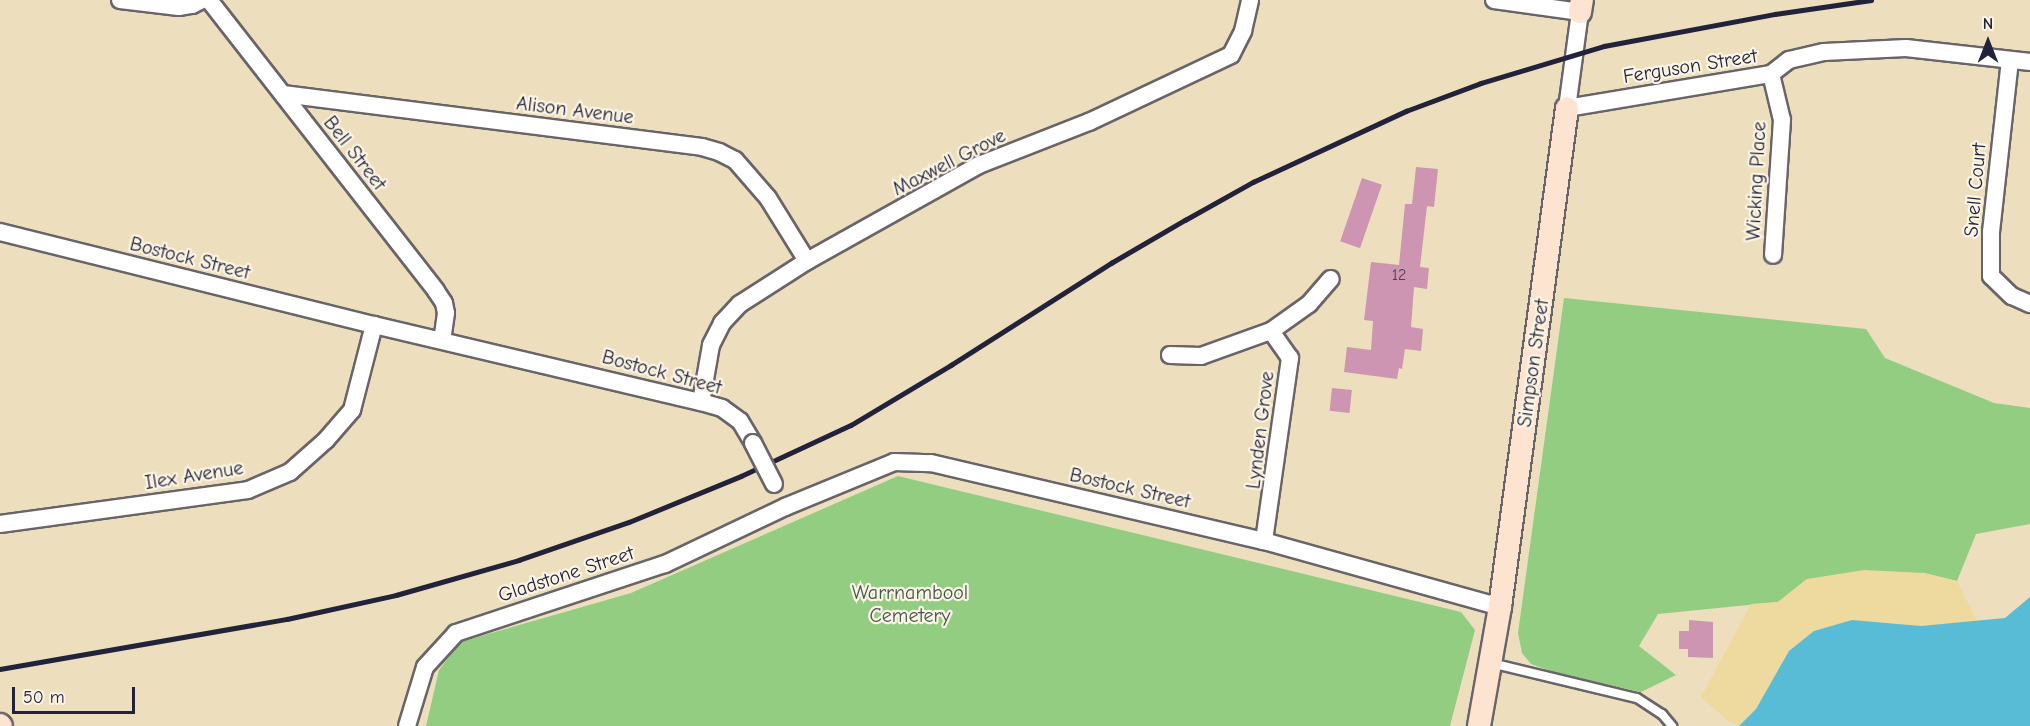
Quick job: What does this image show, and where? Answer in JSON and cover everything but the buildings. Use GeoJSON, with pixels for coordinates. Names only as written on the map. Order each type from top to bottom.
{"type":"FeatureCollection","features":[{"type":"Feature","properties":{"kind":"street"},"geometry":{"type":"LineString","coordinates":[[120,0],[179,7],[192,5],[202,0]]}},
{"type":"Feature","properties":{"kind":"street","name":"Bell Street"},"geometry":{"type":"LineString","coordinates":[[209,0],[440,297],[446,313],[442,340]]}},
{"type":"Feature","properties":{"kind":"street","name":"Maxwell Grove"},"geometry":{"type":"LineString","coordinates":[[701,402],[711,345],[722,323],[740,304],[807,261],[979,165],[1089,122],[1231,55],[1243,32],[1250,0]]}},
{"type":"Feature","properties":{"kind":"street"},"geometry":{"type":"LineString","coordinates":[[1494,0],[1581,6]]}},
{"type":"Feature","properties":{"kind":"street","name":"Simpson Street"},"geometry":{"type":"LineString","coordinates":[[1479,726],[1500,607],[1581,6]]}},
{"type":"Feature","properties":{"kind":"street","name":"Ferguson Street"},"geometry":{"type":"LineString","coordinates":[[1568,108],[1771,74],[1789,60],[1824,52],[1906,48],[2030,62]]}},
{"type":"Feature","properties":{"kind":"street","name":"Snell Court"},"geometry":{"type":"LineString","coordinates":[[2010,60],[1991,232],[1991,276],[2012,296],[2030,304]]}},
{"type":"Feature","properties":{"kind":"street","name":"Wicking Place"},"geometry":{"type":"LineString","coordinates":[[1771,74],[1782,120],[1773,255]]}},
{"type":"Feature","properties":{"kind":"street","name":"Alison Avenue"},"geometry":{"type":"LineString","coordinates":[[283,94],[710,149],[735,160],[747,172],[768,198],[807,261]]}},
{"type":"Feature","properties":{"kind":"street","name":"Bostock Street"},"geometry":{"type":"LineString","coordinates":[[0,232],[722,408],[740,421],[785,507],[879,467],[894,462],[918,462],[1264,541],[1500,607]]}},
{"type":"Feature","properties":{"kind":"street"},"geometry":{"type":"LineString","coordinates":[[1170,355],[1201,356],[1271,331],[1309,304],[1331,279]]}},
{"type":"Feature","properties":{"kind":"street","name":"Ilex Avenue"},"geometry":{"type":"LineString","coordinates":[[0,524],[248,490],[290,472],[326,440],[351,410],[374,325]]}},
{"type":"Feature","properties":{"kind":"street","name":"Lynden Grove"},"geometry":{"type":"LineString","coordinates":[[1264,541],[1290,358],[1271,331]]}},
{"type":"Feature","properties":{"kind":"street","name":"Gladstone Street"},"geometry":{"type":"LineString","coordinates":[[407,726],[425,667],[456,633],[665,564],[785,507]]}},
{"type":"Feature","properties":{"kind":"lane"},"geometry":{"type":"LineString","coordinates":[[1491,663],[1637,698],[1662,714],[1672,726]]}},
{"type":"Feature","properties":{"kind":"green space"},"geometry":{"type":"Polygon","coordinates":[[[1564,298],[1866,329],[1885,358],[1994,403],[2030,408],[2030,524],[1976,534],[1957,581],[1924,573],[1807,579],[1778,602],[1658,614],[1639,646],[1676,675],[1641,692],[1556,673],[1531,664],[1522,653],[1518,633],[1564,298]]]}},
{"type":"Feature","properties":{"kind":"green space","name":"Warrnambool Cemetery"},"geometry":{"type":"Polygon","coordinates":[[[898,476],[1461,612],[1475,630],[1450,726],[426,726],[439,670],[460,642],[631,593],[898,476]]]}},
{"type":"Feature","properties":{"kind":"sand"},"geometry":{"type":"Polygon","coordinates":[[[1864,570],[1924,573],[1957,581],[1977,621],[1921,626],[1852,620],[1789,651],[1756,709],[1739,726],[1729,722],[1701,697],[1751,604],[1778,602],[1807,579],[1864,570]]]}},
{"type":"Feature","properties":{"kind":"water"},"geometry":{"type":"Polygon","coordinates":[[[2030,597],[2030,726],[1739,726],[1756,709],[1789,651],[1814,631],[1852,620],[1921,626],[2005,618],[2030,597]]]}},
{"type":"Feature","properties":{"kind":"railway"},"geometry":{"type":"LineString","coordinates":[[0,669],[287,619],[396,595],[519,560],[629,522],[741,476],[851,425],[951,365],[1111,263],[1185,220],[1253,182],[1406,111],[1481,83],[1604,46],[1775,14],[1871,0]]}}]}
